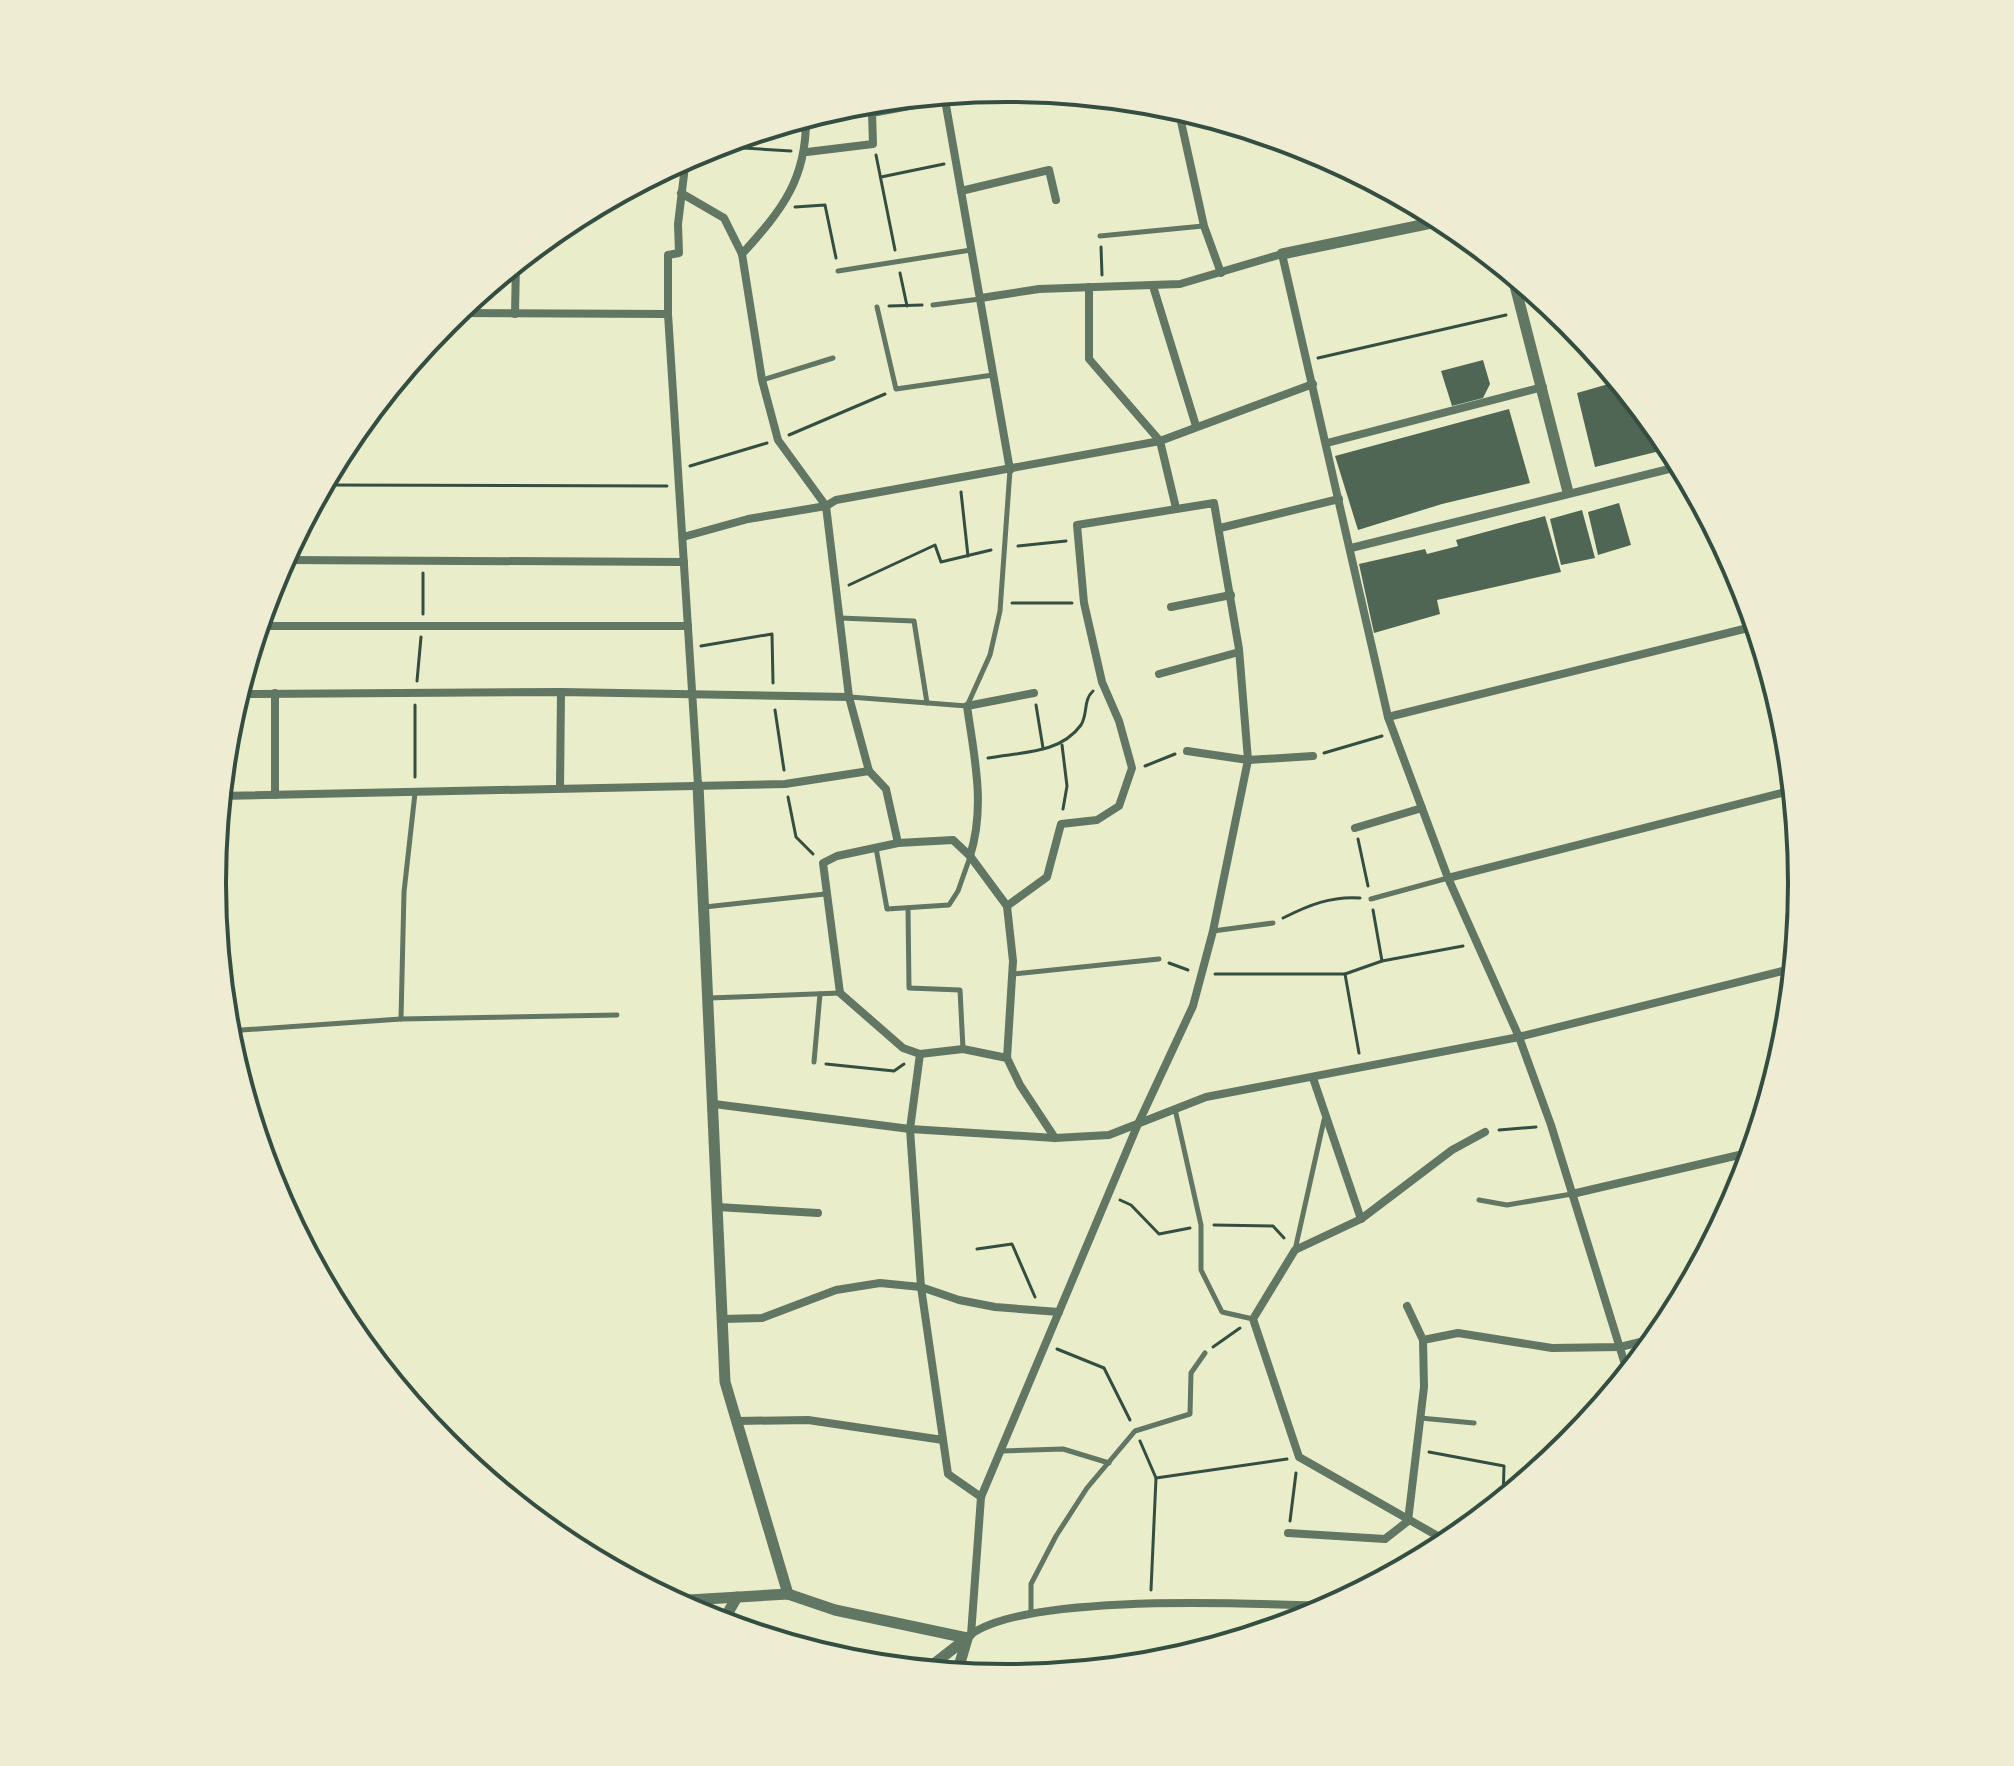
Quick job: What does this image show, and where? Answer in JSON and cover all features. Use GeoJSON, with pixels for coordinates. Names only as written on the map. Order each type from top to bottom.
{"type":"FeatureCollection","features":[{"type":"Feature","properties":{"kind":"street"},"geometry":{"type":"LineString","coordinates":[[946,105],[1010,470]]}},
{"type":"Feature","properties":{"kind":"street"},"geometry":{"type":"LineString","coordinates":[[807,152],[873,144],[872,114]]}},
{"type":"Feature","properties":{"kind":"street"},"geometry":{"type":"LineString","coordinates":[[1181,122],[1204,226],[1221,273]]}},
{"type":"Feature","properties":{"kind":"street"},"geometry":{"type":"LineString","coordinates":[[742,254],[783,208],[807,152],[806,129]]}},
{"type":"Feature","properties":{"kind":"street"},"geometry":{"type":"LineString","coordinates":[[961,191],[1049,170],[1056,200]]}},
{"type":"Feature","properties":{"kind":"street"},"geometry":{"type":"LineString","coordinates":[[683,173],[679,253],[668,255],[668,314],[705,907],[725,1382],[788,1594]]}},
{"type":"Feature","properties":{"kind":"street"},"geometry":{"type":"LineString","coordinates":[[681,193],[724,218],[742,254],[762,380],[778,440],[826,506],[849,697],[869,771],[886,789],[898,843]]}},
{"type":"Feature","properties":{"kind":"street"},"geometry":{"type":"LineString","coordinates":[[981,298],[1039,289],[1180,284],[1282,254],[1425,224]]}},
{"type":"Feature","properties":{"kind":"street"},"geometry":{"type":"LineString","coordinates":[[1282,254],[1388,717],[1448,878],[1519,1037],[1551,1125],[1624,1361]]}},
{"type":"Feature","properties":{"kind":"street"},"geometry":{"type":"LineString","coordinates":[[515,314],[516,276]]}},
{"type":"Feature","properties":{"kind":"street"},"geometry":{"type":"LineString","coordinates":[[1153,286],[1196,426]]}},
{"type":"Feature","properties":{"kind":"street"},"geometry":{"type":"LineString","coordinates":[[1089,287],[1089,359],[1160,441],[1176,508]]}},
{"type":"Feature","properties":{"kind":"street"},"geometry":{"type":"LineString","coordinates":[[1517,293],[1568,492]]}},
{"type":"Feature","properties":{"kind":"street"},"geometry":{"type":"LineString","coordinates":[[474,313],[668,314]]}},
{"type":"Feature","properties":{"kind":"street"},"geometry":{"type":"LineString","coordinates":[[683,537],[748,519],[826,506],[836,500],[1160,441],[1313,384]]}},
{"type":"Feature","properties":{"kind":"street"},"geometry":{"type":"LineString","coordinates":[[1327,443],[1543,387]]}},
{"type":"Feature","properties":{"kind":"street"},"geometry":{"type":"LineString","coordinates":[[1351,548],[1668,469]]}},
{"type":"Feature","properties":{"kind":"street"},"geometry":{"type":"LineString","coordinates":[[1220,528],[1339,499]]}},
{"type":"Feature","properties":{"kind":"street"},"geometry":{"type":"LineString","coordinates":[[961,1662],[969,1636],[981,1497],[1138,1124],[1193,1006],[1213,931],[1248,760],[1239,652],[1214,503],[1077,525],[1084,603],[1102,682],[1119,721],[1132,768],[1119,806],[1097,820],[1061,824],[1047,877],[1007,906]]}},
{"type":"Feature","properties":{"kind":"street"},"geometry":{"type":"LineString","coordinates":[[296,560],[684,562]]}},
{"type":"Feature","properties":{"kind":"street"},"geometry":{"type":"LineString","coordinates":[[1171,607],[1231,595]]}},
{"type":"Feature","properties":{"kind":"street"},"geometry":{"type":"LineString","coordinates":[[269,626],[688,626]]}},
{"type":"Feature","properties":{"kind":"street"},"geometry":{"type":"LineString","coordinates":[[1388,717],[1746,629]]}},
{"type":"Feature","properties":{"kind":"street"},"geometry":{"type":"LineString","coordinates":[[1159,674],[1239,652]]}},
{"type":"Feature","properties":{"kind":"street"},"geometry":{"type":"LineString","coordinates":[[250,694],[561,692],[849,697]]}},
{"type":"Feature","properties":{"kind":"street"},"geometry":{"type":"LineString","coordinates":[[560,788],[561,692]]}},
{"type":"Feature","properties":{"kind":"street"},"geometry":{"type":"LineString","coordinates":[[275,693],[275,795]]}},
{"type":"Feature","properties":{"kind":"street"},"geometry":{"type":"LineString","coordinates":[[970,856],[976,838],[979,788],[967,706],[1034,693]]}},
{"type":"Feature","properties":{"kind":"street"},"geometry":{"type":"LineString","coordinates":[[1187,751],[1248,760],[1313,756]]}},
{"type":"Feature","properties":{"kind":"street"},"geometry":{"type":"LineString","coordinates":[[232,796],[415,789],[785,784],[869,771]]}},
{"type":"Feature","properties":{"kind":"street"},"geometry":{"type":"LineString","coordinates":[[1448,878],[1782,793]]}},
{"type":"Feature","properties":{"kind":"street"},"geometry":{"type":"LineString","coordinates":[[1355,828],[1422,808]]}},
{"type":"Feature","properties":{"kind":"street"},"geometry":{"type":"LineString","coordinates":[[1007,1058],[963,1049],[920,1054],[903,1048],[840,993],[823,863],[876,846],[953,840],[970,856],[1007,906],[1013,974],[1007,1058],[1020,1085],[1055,1138]]}},
{"type":"Feature","properties":{"kind":"street"},"geometry":{"type":"LineString","coordinates":[[714,1104],[910,1129],[1055,1138],[1109,1135],[1206,1097],[1519,1037],[1782,971]]}},
{"type":"Feature","properties":{"kind":"street"},"geometry":{"type":"LineString","coordinates":[[920,1054],[910,1129],[921,1287],[948,1474],[981,1497]]}},
{"type":"Feature","properties":{"kind":"street"},"geometry":{"type":"LineString","coordinates":[[1313,1078],[1324,1120],[1361,1219]]}},
{"type":"Feature","properties":{"kind":"street"},"geometry":{"type":"LineString","coordinates":[[1435,1535],[1299,1457],[1253,1319],[1295,1250],[1361,1219],[1452,1150],[1485,1132]]}},
{"type":"Feature","properties":{"kind":"street"},"geometry":{"type":"LineString","coordinates":[[1572,1194],[1739,1155]]}},
{"type":"Feature","properties":{"kind":"street"},"geometry":{"type":"LineString","coordinates":[[717,1207],[818,1213]]}},
{"type":"Feature","properties":{"kind":"street"},"geometry":{"type":"LineString","coordinates":[[722,1319],[762,1318],[836,1290],[880,1283],[921,1287],[959,1300],[1059,1312]]}},
{"type":"Feature","properties":{"kind":"street"},"geometry":{"type":"LineString","coordinates":[[1288,1533],[1385,1539],[1408,1521],[1418,1450],[1423,1340],[1407,1306]]}},
{"type":"Feature","properties":{"kind":"street"},"geometry":{"type":"LineString","coordinates":[[1423,1340],[1458,1333],[1552,1348],[1620,1347],[1638,1343]]}},
{"type":"Feature","properties":{"kind":"street"},"geometry":{"type":"LineString","coordinates":[[737,1421],[808,1420],[943,1440]]}},
{"type":"Feature","properties":{"kind":"street"},"geometry":{"type":"LineString","coordinates":[[696,1599],[788,1594],[835,1610],[969,1636]]}},
{"type":"Feature","properties":{"kind":"street"},"geometry":{"type":"LineString","coordinates":[[728,1613],[737,1597]]}},
{"type":"Feature","properties":{"kind":"street"},"geometry":{"type":"LineString","coordinates":[[938,1660],[992,1622],[1065,1608],[1304,1606]]}},
{"type":"Feature","properties":{"kind":"lane"},"geometry":{"type":"LineString","coordinates":[[1100,236],[1204,226]]}},
{"type":"Feature","properties":{"kind":"lane"},"geometry":{"type":"LineString","coordinates":[[838,271],[971,250]]}},
{"type":"Feature","properties":{"kind":"lane"},"geometry":{"type":"LineString","coordinates":[[933,305],[981,298]]}},
{"type":"Feature","properties":{"kind":"lane"},"geometry":{"type":"LineString","coordinates":[[877,307],[896,389],[993,375]]}},
{"type":"Feature","properties":{"kind":"lane"},"geometry":{"type":"LineString","coordinates":[[762,380],[833,358]]}},
{"type":"Feature","properties":{"kind":"lane"},"geometry":{"type":"LineString","coordinates":[[849,697],[967,706],[990,655],[1001,603],[1010,470]]}},
{"type":"Feature","properties":{"kind":"lane"},"geometry":{"type":"LineString","coordinates":[[840,618],[914,621],[927,703]]}},
{"type":"Feature","properties":{"kind":"lane"},"geometry":{"type":"LineString","coordinates":[[401,1019],[404,892],[415,789]]}},
{"type":"Feature","properties":{"kind":"lane"},"geometry":{"type":"LineString","coordinates":[[876,846],[887,909],[949,905],[958,891],[970,856]]}},
{"type":"Feature","properties":{"kind":"lane"},"geometry":{"type":"LineString","coordinates":[[1371,899],[1448,878]]}},
{"type":"Feature","properties":{"kind":"lane"},"geometry":{"type":"LineString","coordinates":[[705,907],[825,894]]}},
{"type":"Feature","properties":{"kind":"lane"},"geometry":{"type":"LineString","coordinates":[[908,908],[909,988],[960,990],[963,1049]]}},
{"type":"Feature","properties":{"kind":"lane"},"geometry":{"type":"LineString","coordinates":[[1213,931],[1273,923]]}},
{"type":"Feature","properties":{"kind":"lane"},"geometry":{"type":"LineString","coordinates":[[1013,974],[1159,959]]}},
{"type":"Feature","properties":{"kind":"lane"},"geometry":{"type":"LineString","coordinates":[[708,998],[840,993]]}},
{"type":"Feature","properties":{"kind":"lane"},"geometry":{"type":"LineString","coordinates":[[814,1062],[820,994]]}},
{"type":"Feature","properties":{"kind":"lane"},"geometry":{"type":"LineString","coordinates":[[240,1030],[401,1019],[617,1015]]}},
{"type":"Feature","properties":{"kind":"lane"},"geometry":{"type":"LineString","coordinates":[[1175,1109],[1201,1225],[1201,1270],[1222,1312],[1253,1319]]}},
{"type":"Feature","properties":{"kind":"lane"},"geometry":{"type":"LineString","coordinates":[[1295,1250],[1324,1120]]}},
{"type":"Feature","properties":{"kind":"lane"},"geometry":{"type":"LineString","coordinates":[[1479,1200],[1507,1205],[1572,1194]]}},
{"type":"Feature","properties":{"kind":"lane"},"geometry":{"type":"LineString","coordinates":[[1031,1614],[1031,1584],[1056,1536],[1135,1431],[1190,1414],[1191,1373],[1205,1353]]}},
{"type":"Feature","properties":{"kind":"lane"},"geometry":{"type":"LineString","coordinates":[[1420,1418],[1474,1423]]}},
{"type":"Feature","properties":{"kind":"lane"},"geometry":{"type":"LineString","coordinates":[[1001,1451],[1063,1449],[1109,1463]]}},
{"type":"Feature","properties":{"kind":"path"},"geometry":{"type":"LineString","coordinates":[[873,144],[907,306]]}},
{"type":"Feature","properties":{"kind":"path"},"geometry":{"type":"LineString","coordinates":[[743,148],[807,152]]}},
{"type":"Feature","properties":{"kind":"path"},"geometry":{"type":"LineString","coordinates":[[880,177],[956,162]]}},
{"type":"Feature","properties":{"kind":"path"},"geometry":{"type":"LineString","coordinates":[[783,208],[825,205],[838,271]]}},
{"type":"Feature","properties":{"kind":"path"},"geometry":{"type":"LineString","coordinates":[[1100,236],[1102,287]]}},
{"type":"Feature","properties":{"kind":"path"},"geometry":{"type":"LineString","coordinates":[[877,307],[933,305]]}},
{"type":"Feature","properties":{"kind":"path"},"geometry":{"type":"LineString","coordinates":[[1307,361],[1521,312]]}},
{"type":"Feature","properties":{"kind":"path"},"geometry":{"type":"LineString","coordinates":[[678,469],[778,440],[896,389]]}},
{"type":"Feature","properties":{"kind":"path"},"geometry":{"type":"LineString","coordinates":[[959,479],[968,556]]}},
{"type":"Feature","properties":{"kind":"path"},"geometry":{"type":"LineString","coordinates":[[335,485],[679,486]]}},
{"type":"Feature","properties":{"kind":"path"},"geometry":{"type":"LineString","coordinates":[[836,591],[935,545],[941,562],[1007,547],[1078,540]]}},
{"type":"Feature","properties":{"kind":"path"},"geometry":{"type":"LineString","coordinates":[[415,789],[415,693],[423,626],[423,560]]}},
{"type":"Feature","properties":{"kind":"path"},"geometry":{"type":"LineString","coordinates":[[1001,603],[1084,603]]}},
{"type":"Feature","properties":{"kind":"path"},"geometry":{"type":"LineString","coordinates":[[689,648],[772,634],[773,697],[796,837],[823,863]]}},
{"type":"Feature","properties":{"kind":"path"},"geometry":{"type":"LineString","coordinates":[[974,760],[1062,745],[1083,722],[1087,697],[1102,682]]}},
{"type":"Feature","properties":{"kind":"path"},"geometry":{"type":"LineString","coordinates":[[1034,693],[1043,748]]}},
{"type":"Feature","properties":{"kind":"path"},"geometry":{"type":"LineString","coordinates":[[1313,756],[1393,733]]}},
{"type":"Feature","properties":{"kind":"path"},"geometry":{"type":"LineString","coordinates":[[1061,824],[1067,786],[1062,745]]}},
{"type":"Feature","properties":{"kind":"path"},"geometry":{"type":"LineString","coordinates":[[1130,775],[1157,759],[1187,751]]}},
{"type":"Feature","properties":{"kind":"path"},"geometry":{"type":"LineString","coordinates":[[1273,923],[1313,903],[1343,897],[1371,899]]}},
{"type":"Feature","properties":{"kind":"path"},"geometry":{"type":"LineString","coordinates":[[1159,959],[1202,974],[1345,974],[1382,961],[1479,943]]}},
{"type":"Feature","properties":{"kind":"path"},"geometry":{"type":"LineString","coordinates":[[1345,974],[1362,1068]]}},
{"type":"Feature","properties":{"kind":"path"},"geometry":{"type":"LineString","coordinates":[[814,1062],[894,1071],[920,1054]]}},
{"type":"Feature","properties":{"kind":"path"},"geometry":{"type":"LineString","coordinates":[[1485,1132],[1551,1125]]}},
{"type":"Feature","properties":{"kind":"path"},"geometry":{"type":"LineString","coordinates":[[1110,1196],[1131,1205],[1159,1234],[1201,1225],[1273,1226],[1295,1250]]}},
{"type":"Feature","properties":{"kind":"path"},"geometry":{"type":"LineString","coordinates":[[977,1249],[1012,1244],[1040,1310]]}},
{"type":"Feature","properties":{"kind":"path"},"geometry":{"type":"LineString","coordinates":[[1205,1353],[1253,1319]]}},
{"type":"Feature","properties":{"kind":"path"},"geometry":{"type":"LineString","coordinates":[[1046,1344],[1104,1368],[1156,1478],[1150,1605]]}},
{"type":"Feature","properties":{"kind":"path"},"geometry":{"type":"LineString","coordinates":[[1418,1450],[1504,1466],[1503,1485]]}},
{"type":"Feature","properties":{"kind":"path"},"geometry":{"type":"LineString","coordinates":[[1156,1478],[1299,1457],[1288,1533]]}},
{"type":"Feature","properties":{"kind":"building"},"geometry":{"type":"Polygon","coordinates":[[[1483,360],[1490,384],[1483,398],[1452,406],[1441,371],[1483,360]]]}},
{"type":"Feature","properties":{"kind":"building"},"geometry":{"type":"Polygon","coordinates":[[[1607,384],[1658,452],[1595,467],[1577,393],[1607,384]]]}},
{"type":"Feature","properties":{"kind":"building"},"geometry":{"type":"Polygon","coordinates":[[[1509,409],[1530,483],[1442,504],[1358,530],[1335,456],[1509,409]]]}},
{"type":"Feature","properties":{"kind":"building"},"geometry":{"type":"Polygon","coordinates":[[[1619,503],[1631,545],[1598,555],[1588,512],[1619,503]]]}},
{"type":"Feature","properties":{"kind":"building"},"geometry":{"type":"Polygon","coordinates":[[[1582,510],[1595,558],[1561,565],[1550,519],[1582,510]]]}},
{"type":"Feature","properties":{"kind":"building"},"geometry":{"type":"Polygon","coordinates":[[[1545,516],[1561,572],[1437,600],[1440,614],[1374,633],[1359,564],[1425,549],[1427,554],[1458,546],[1456,540],[1545,516]]]}}]}
